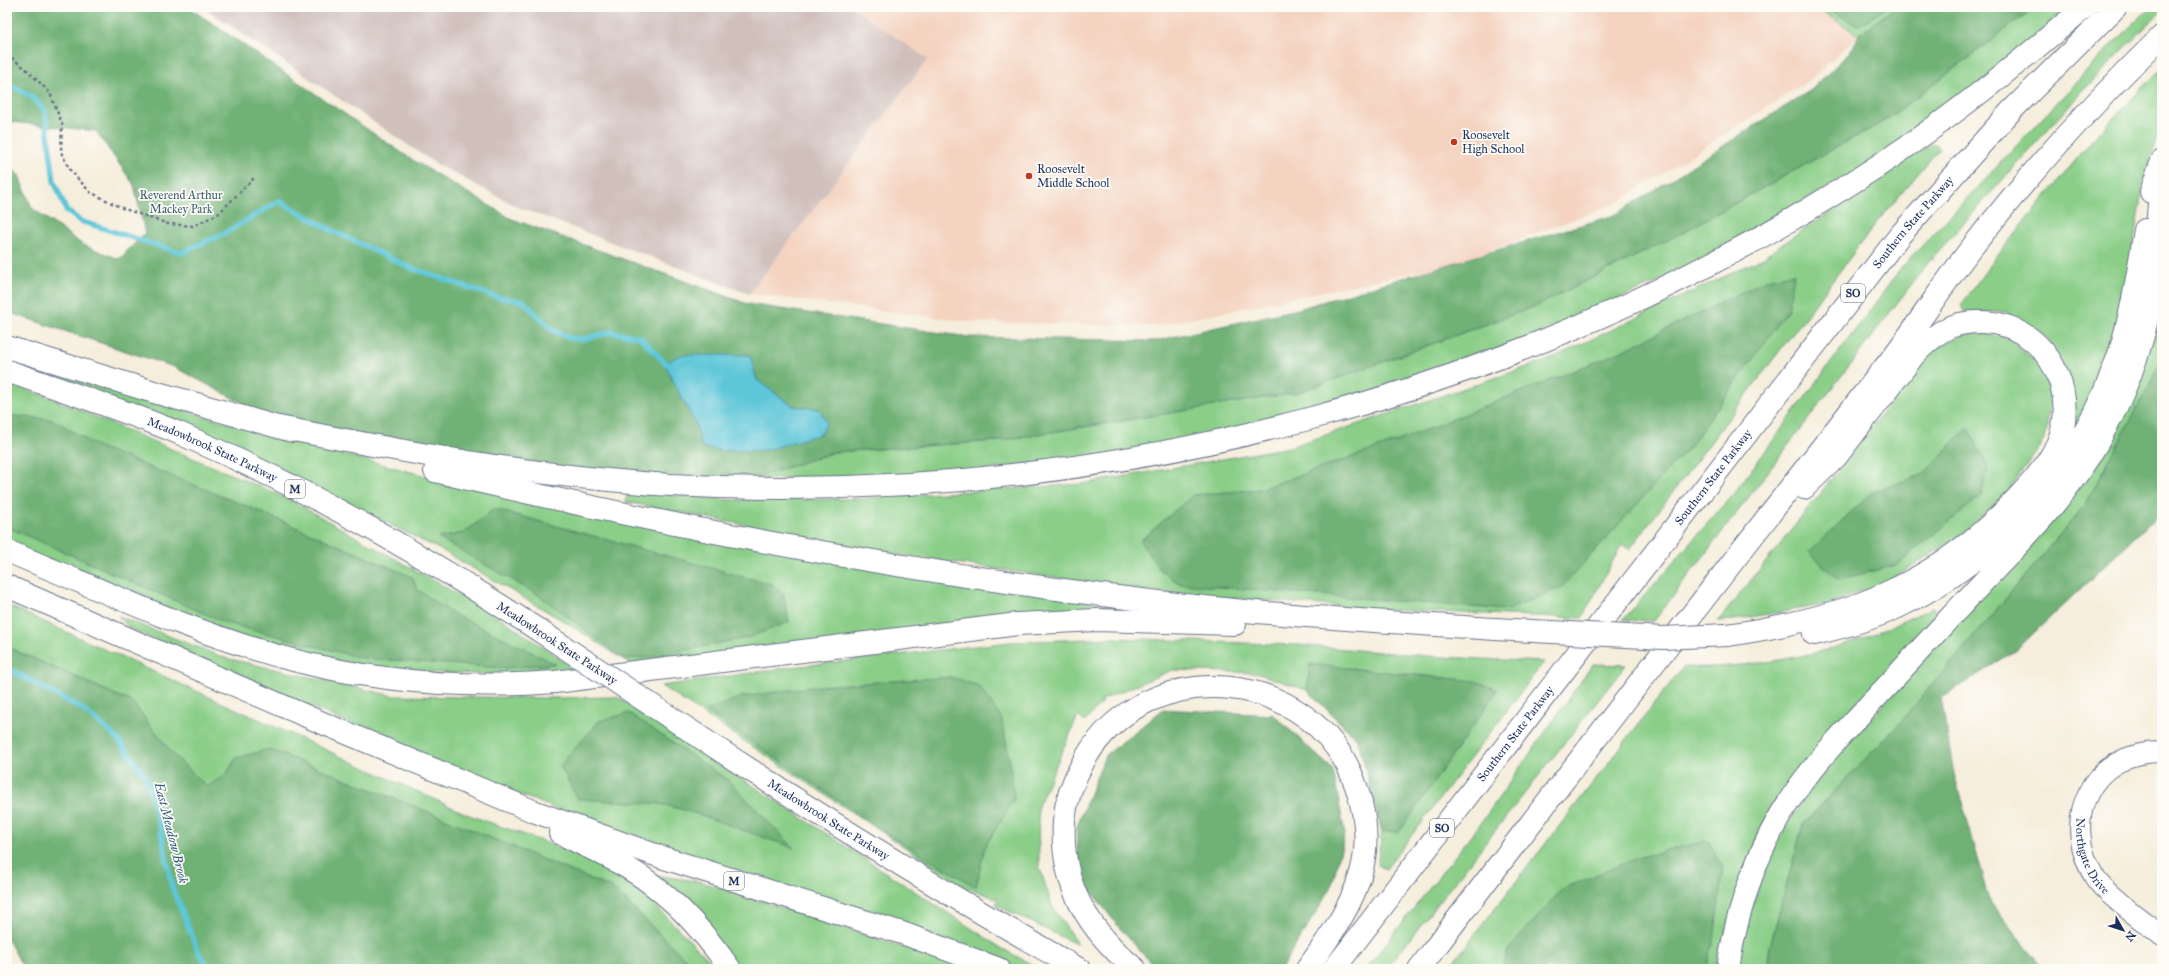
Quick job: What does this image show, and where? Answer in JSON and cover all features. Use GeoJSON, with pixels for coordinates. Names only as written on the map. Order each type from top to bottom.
{"type":"FeatureCollection","features":[{"type":"Feature","properties":{"kind":"highway"},"geometry":{"type":"LineString","coordinates":[[279,427],[430,456],[558,476],[672,485],[730,487],[837,487],[978,479],[1118,461],[1218,442],[1356,407],[1454,375],[1594,319],[1688,275],[1811,208],[1895,155],[2013,67],[2084,7]]}},
{"type":"Feature","properties":{"kind":"highway","name":"Southern State Parkway"},"geometry":{"type":"LineString","coordinates":[[1334,969],[1900,235],[2010,112],[2116,7]]}},
{"type":"Feature","properties":{"kind":"highway"},"geometry":{"type":"LineString","coordinates":[[1419,969],[1743,547],[1904,343],[1965,256],[2077,124],[2162,36]]}},
{"type":"Feature","properties":{"kind":"highway"},"geometry":{"type":"LineString","coordinates":[[7,347],[154,392],[372,455],[502,487],[658,520],[905,565],[1061,589],[1197,606],[1496,636],[1634,652],[1725,643],[1783,641],[1826,631],[1875,616],[1901,606],[1952,576],[1975,558],[2008,529],[2039,497],[2057,474],[2084,432],[2118,355],[2131,307],[2151,190],[2162,161]]}},
{"type":"Feature","properties":{"kind":"highway"},"geometry":{"type":"LineString","coordinates":[[1728,969],[1737,922],[1751,877],[1772,831],[1795,793],[1843,733],[2058,502],[2100,439],[2125,388],[2146,318],[2155,269],[2157,216],[2162,180]]}},
{"type":"Feature","properties":{"kind":"highway"},"geometry":{"type":"LineString","coordinates":[[1725,643],[1863,604],[1927,572],[1969,543],[2022,493],[2038,475],[2054,450],[2064,422],[2064,394],[2054,366],[2047,355],[2032,338],[2011,327],[1999,324],[1972,322],[1945,329],[1925,344],[1915,354],[1836,457],[1743,547]]}},
{"type":"Feature","properties":{"kind":"highway","name":"Meadowbrook State Parkway"},"geometry":{"type":"LineString","coordinates":[[7,371],[160,426],[251,467],[329,506],[406,550],[564,647],[738,762],[945,892],[1079,969]]}},
{"type":"Feature","properties":{"kind":"highway"},"geometry":{"type":"LineString","coordinates":[[7,551],[171,618],[263,651],[349,672],[441,684],[494,686],[555,682],[975,629],[1096,620],[1212,623],[1496,636]]}},
{"type":"Feature","properties":{"kind":"highway","name":"M"},"geometry":{"type":"LineString","coordinates":[[7,586],[471,787],[661,857],[874,924],[999,969]]}},
{"type":"Feature","properties":{"kind":"highway"},"geometry":{"type":"LineString","coordinates":[[1135,969],[1097,932],[1079,902],[1064,855],[1064,825],[1067,802],[1076,775],[1089,753],[1100,738],[1124,715],[1138,705],[1155,698],[1171,693],[1208,687],[1249,690],[1267,696],[1300,712],[1326,733],[1353,775],[1363,810],[1365,829],[1364,859],[1360,876],[1343,912],[1307,969]]}},
{"type":"Feature","properties":{"kind":"highway"},"geometry":{"type":"LineString","coordinates":[[471,787],[635,872],[667,897],[690,918],[730,969]]}},
{"type":"Feature","properties":{"kind":"street","name":"Northgate Drive"},"geometry":{"type":"LineString","coordinates":[[2162,752],[2132,756],[2109,768],[2089,790],[2081,809],[2079,827],[2084,858],[2096,880],[2162,936]]}},
{"type":"Feature","properties":{"kind":"path"},"geometry":{"type":"LineString","coordinates":[[7,54],[27,70],[50,93],[62,124],[61,152],[70,170],[90,192],[122,208],[168,224],[193,226],[218,214],[255,176]]}},
{"type":"Feature","properties":{"kind":"shaded area"},"geometry":{"type":"Polygon","coordinates":[[[203,7],[851,7],[928,59],[749,294],[518,207],[436,164],[203,7]]]}},
{"type":"Feature","properties":{"kind":"shaded area"},"geometry":{"type":"Polygon","coordinates":[[[851,7],[1815,7],[1859,35],[1810,80],[1615,204],[1453,264],[1158,326],[972,322],[749,294],[928,59],[851,7]]]}},
{"type":"Feature","properties":{"kind":"green space","name":"Reverend Arthur Mackey Park"},"geometry":{"type":"Polygon","coordinates":[[[7,7],[188,7],[411,159],[512,219],[748,304],[968,337],[1155,341],[1298,309],[1615,215],[1811,90],[1848,54],[1859,35],[1895,7],[2035,7],[1886,120],[1672,238],[1536,306],[1300,392],[996,441],[834,452],[752,479],[610,473],[448,452],[265,415],[174,367],[7,312],[7,163],[19,175],[32,208],[83,245],[119,259],[145,233],[134,185],[96,131],[12,122],[7,115],[7,7]],[[750,355],[669,373],[696,425],[702,447],[819,409],[793,406],[757,380],[750,355]]]}},
{"type":"Feature","properties":{"kind":"green space"},"geometry":{"type":"Polygon","coordinates":[[[1815,7],[1895,7],[1859,35],[1815,7]]]}},
{"type":"Feature","properties":{"kind":"green space"},"geometry":{"type":"Polygon","coordinates":[[[1826,7],[1886,7],[1869,20],[1858,25],[1826,7]]]}},
{"type":"Feature","properties":{"kind":"green space"},"geometry":{"type":"Polygon","coordinates":[[[2035,7],[2069,7],[1993,74],[1863,168],[1670,277],[1492,353],[1328,408],[1149,449],[928,477],[752,479],[834,452],[996,441],[1300,392],[1536,306],[1672,238],[1886,120],[2035,7]]]}},
{"type":"Feature","properties":{"kind":"green space"},"geometry":{"type":"Polygon","coordinates":[[[2151,7],[2162,7],[2162,10],[2077,97],[1927,264],[1654,621],[1623,620],[1734,493],[1902,267],[2118,38],[2151,7]]]}},
{"type":"Feature","properties":{"kind":"green space"},"geometry":{"type":"Polygon","coordinates":[[[2162,68],[2162,120],[2143,185],[2122,314],[2100,385],[2073,435],[2066,370],[2046,336],[2005,312],[1964,312],[1961,305],[1995,258],[2094,138],[2162,68]]]}},
{"type":"Feature","properties":{"kind":"green space"},"geometry":{"type":"Polygon","coordinates":[[[1933,143],[1939,149],[1877,222],[1630,549],[1622,544],[1582,618],[1386,610],[1155,592],[901,555],[626,502],[627,491],[731,500],[851,499],[1082,484],[1290,447],[1548,360],[1759,260],[1933,143]]]}},
{"type":"Feature","properties":{"kind":"green space"},"geometry":{"type":"Polygon","coordinates":[[[2162,235],[2162,361],[2085,506],[1898,725],[1803,824],[1770,946],[1767,969],[1736,969],[1736,962],[1767,860],[1812,783],[2031,541],[2162,235]]]}},
{"type":"Feature","properties":{"kind":"green space"},"geometry":{"type":"Polygon","coordinates":[[[1794,274],[1788,310],[1690,446],[1562,587],[1508,610],[1180,584],[1160,570],[1140,541],[1193,495],[1260,489],[1398,441],[1618,353],[1770,278],[1794,274]]]}},
{"type":"Feature","properties":{"kind":"green space"},"geometry":{"type":"Polygon","coordinates":[[[1969,332],[2008,338],[2040,365],[2052,398],[2044,440],[2009,490],[1962,535],[1888,581],[1829,604],[1733,620],[1718,621],[1786,537],[1930,352],[1969,332]]]}},
{"type":"Feature","properties":{"kind":"green space"},"geometry":{"type":"Polygon","coordinates":[[[2162,361],[2162,507],[2156,517],[2016,650],[1941,698],[1954,774],[1991,904],[2044,969],[1767,969],[1770,946],[1803,825],[1898,725],[2085,506],[2162,361]]]}},
{"type":"Feature","properties":{"kind":"green space"},"geometry":{"type":"Polygon","coordinates":[[[56,373],[266,434],[461,485],[1117,607],[1116,614],[635,667],[567,623],[445,552],[242,451],[54,378],[56,373]]]}},
{"type":"Feature","properties":{"kind":"green space"},"geometry":{"type":"Polygon","coordinates":[[[7,383],[51,398],[289,499],[500,618],[578,671],[533,676],[390,671],[258,645],[7,544],[7,383]]]}},
{"type":"Feature","properties":{"kind":"green space"},"geometry":{"type":"Polygon","coordinates":[[[7,415],[54,420],[95,445],[256,510],[412,577],[418,590],[452,613],[556,664],[503,668],[361,658],[226,623],[7,527],[7,415]]]}},
{"type":"Feature","properties":{"kind":"green space"},"geometry":{"type":"Polygon","coordinates":[[[1968,427],[1988,468],[1981,496],[1897,565],[1838,580],[1809,552],[1872,492],[1924,474],[1968,427]]]}},
{"type":"Feature","properties":{"kind":"green space"},"geometry":{"type":"Polygon","coordinates":[[[494,509],[774,585],[784,595],[789,622],[750,637],[652,657],[624,659],[537,594],[438,538],[464,533],[494,509]]]}},
{"type":"Feature","properties":{"kind":"green space"},"geometry":{"type":"Polygon","coordinates":[[[7,605],[469,815],[564,849],[635,885],[707,958],[714,969],[695,969],[614,889],[236,758],[228,772],[207,788],[172,753],[132,702],[7,647],[7,605]]]}},
{"type":"Feature","properties":{"kind":"green space"},"geometry":{"type":"Polygon","coordinates":[[[1933,608],[1937,617],[1745,869],[1716,961],[1716,969],[1448,969],[1683,667],[1724,666],[1768,662],[1812,653],[1861,638],[1933,608]]]}},
{"type":"Feature","properties":{"kind":"green space"},"geometry":{"type":"Polygon","coordinates":[[[118,616],[225,658],[394,696],[549,698],[617,697],[1003,949],[1040,969],[1019,969],[883,917],[642,841],[465,774],[129,628],[118,616]]]}},
{"type":"Feature","properties":{"kind":"green space"},"geometry":{"type":"Polygon","coordinates":[[[1113,638],[1297,645],[1441,657],[1544,662],[1386,869],[1377,865],[1382,832],[1358,740],[1307,690],[1256,673],[1172,670],[1104,699],[1085,722],[1078,716],[1038,806],[1039,865],[1052,906],[1078,945],[996,905],[998,899],[965,887],[661,686],[792,667],[1010,642],[1113,638]]]}},
{"type":"Feature","properties":{"kind":"green space"},"geometry":{"type":"Polygon","coordinates":[[[7,647],[132,702],[172,753],[207,787],[228,772],[236,758],[269,749],[434,814],[614,889],[695,969],[24,969],[7,938],[7,647]]]}},
{"type":"Feature","properties":{"kind":"green space"},"geometry":{"type":"Polygon","coordinates":[[[1310,664],[1475,681],[1498,690],[1399,832],[1382,832],[1358,740],[1307,690],[1310,664]]]}},
{"type":"Feature","properties":{"kind":"green space"},"geometry":{"type":"Polygon","coordinates":[[[1593,664],[1626,665],[1386,969],[1366,969],[1481,823],[1593,664]]]}},
{"type":"Feature","properties":{"kind":"green space"},"geometry":{"type":"Polygon","coordinates":[[[951,677],[979,686],[1001,717],[1009,756],[1014,799],[985,847],[976,887],[889,835],[706,711],[741,697],[818,686],[951,677]]]}},
{"type":"Feature","properties":{"kind":"green space"},"geometry":{"type":"Polygon","coordinates":[[[1163,709],[1274,715],[1333,770],[1345,834],[1331,888],[1281,969],[1156,969],[1118,926],[1079,876],[1076,828],[1105,756],[1163,709]]]}},
{"type":"Feature","properties":{"kind":"green space"},"geometry":{"type":"Polygon","coordinates":[[[629,713],[729,781],[794,848],[688,811],[660,804],[578,799],[560,766],[599,721],[629,713]]]}},
{"type":"Feature","properties":{"kind":"green space"},"geometry":{"type":"Polygon","coordinates":[[[1708,841],[1723,867],[1715,933],[1705,969],[1500,969],[1509,949],[1562,889],[1640,857],[1708,841]]]}},
{"type":"Feature","properties":{"kind":"green space"},"geometry":{"type":"Polygon","coordinates":[[[655,875],[702,882],[940,959],[964,969],[739,969],[655,875]]]}},
{"type":"Feature","properties":{"kind":"water"},"geometry":{"type":"Polygon","coordinates":[[[681,355],[750,355],[757,380],[793,406],[819,409],[827,422],[821,434],[767,450],[722,451],[702,447],[696,425],[665,363],[681,355]]]}},
{"type":"Feature","properties":{"kind":"waterway"},"geometry":{"type":"LineString","coordinates":[[7,83],[31,96],[45,111],[54,181],[66,210],[80,221],[181,253],[227,232],[279,201],[335,232],[411,268],[496,297],[523,301],[551,329],[569,338],[584,339],[611,332],[640,337],[665,363],[671,366]]}},
{"type":"Feature","properties":{"kind":"waterway","name":"East Meadow Brook"},"geometry":{"type":"LineString","coordinates":[[7,668],[84,710],[116,737],[146,777],[160,827],[172,887],[199,953],[210,969]]}},
{"type":"Feature","properties":{"kind":"place","name":"Roosevelt High School"},"geometry":{"type":"Point","coordinates":[1454,142]}},
{"type":"Feature","properties":{"kind":"place","name":"Roosevelt Middle School"},"geometry":{"type":"Point","coordinates":[1029,176]}}]}
